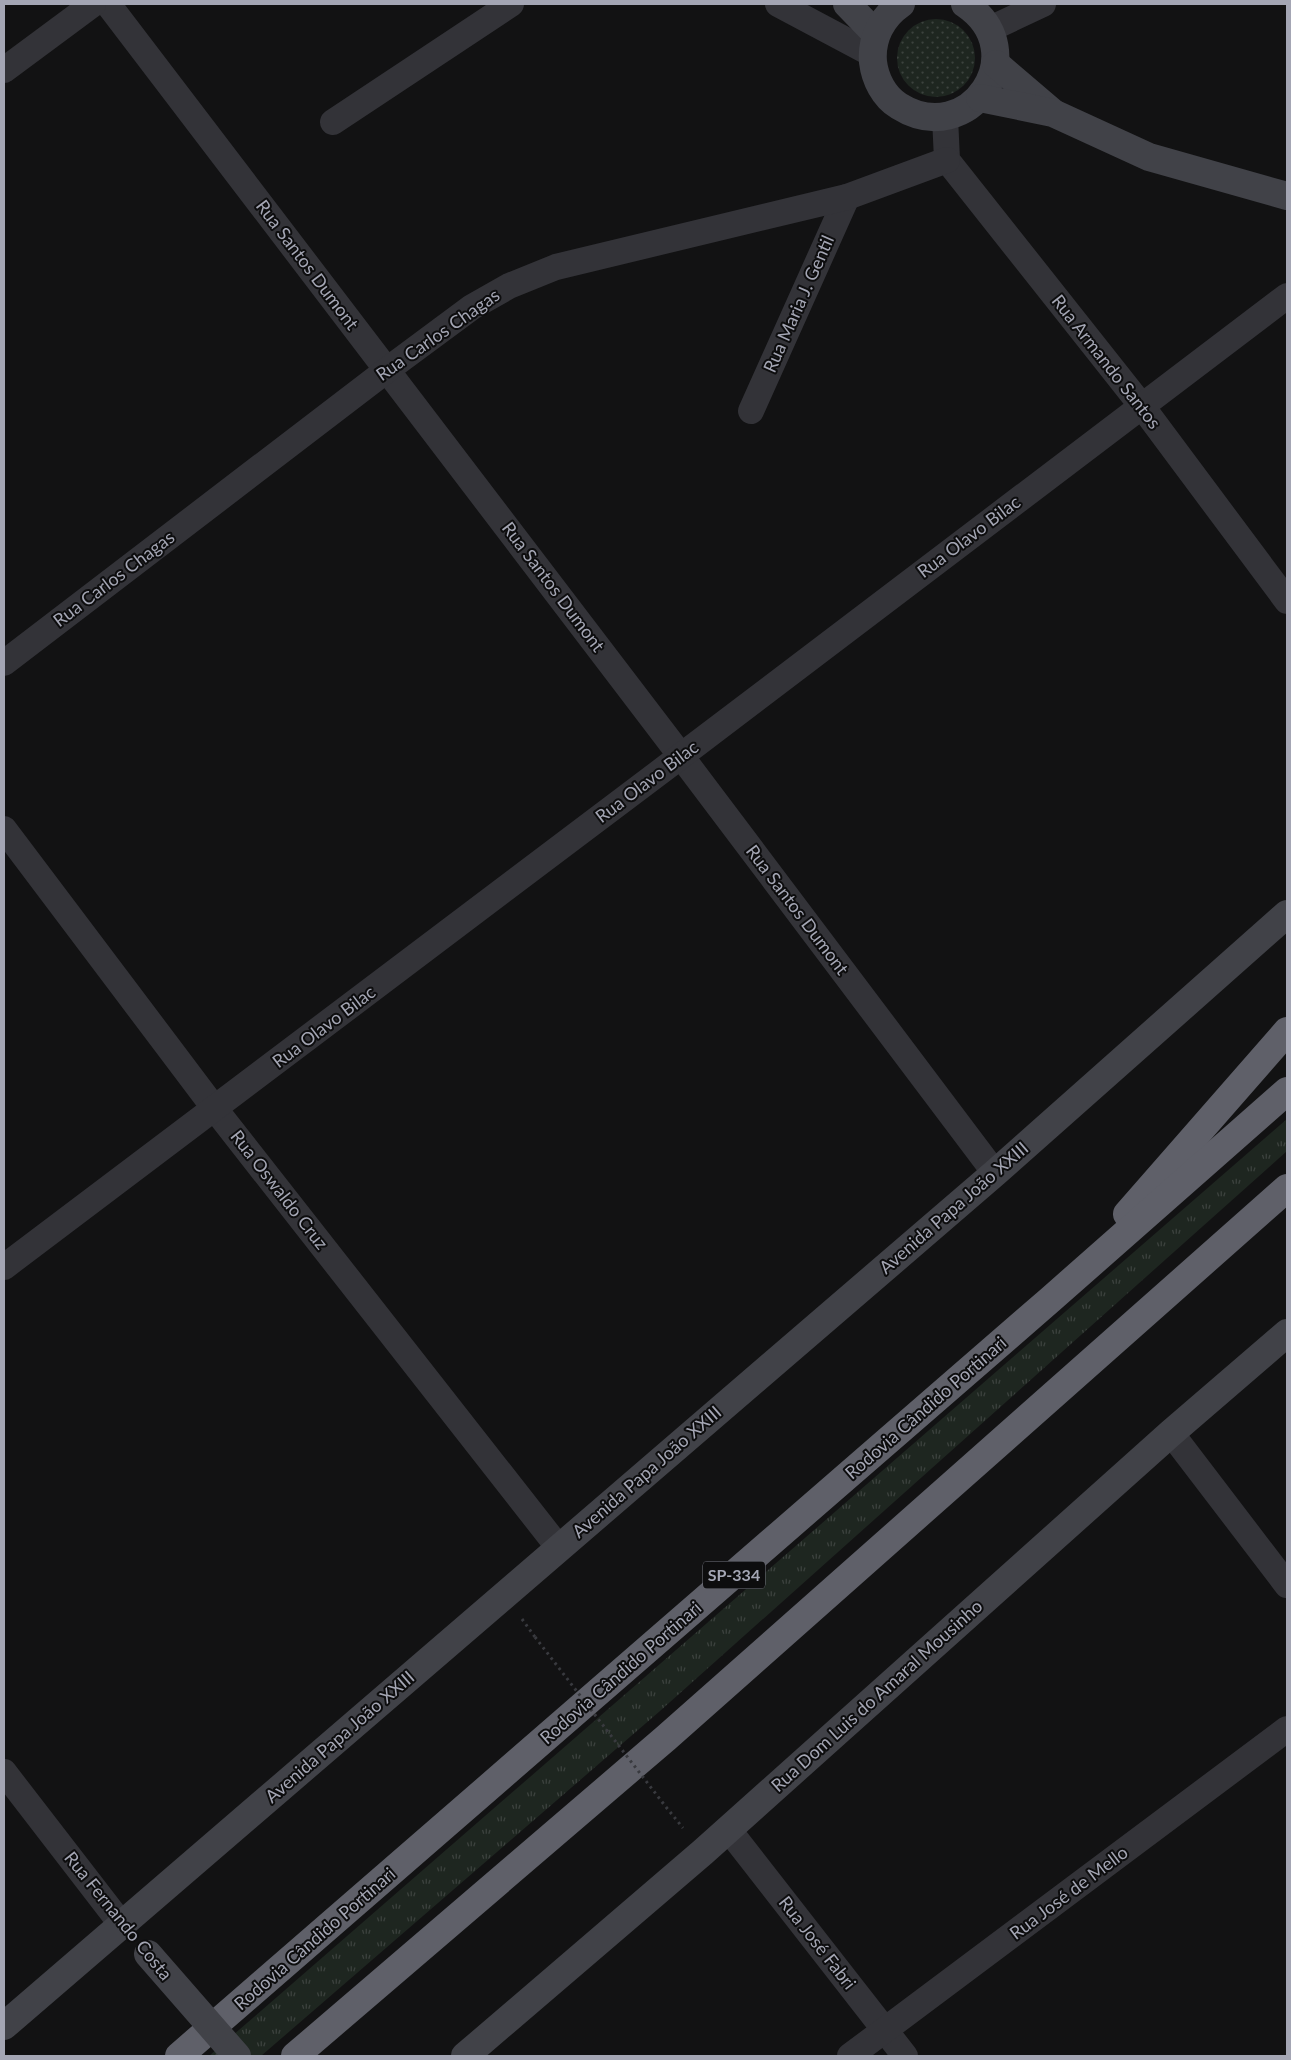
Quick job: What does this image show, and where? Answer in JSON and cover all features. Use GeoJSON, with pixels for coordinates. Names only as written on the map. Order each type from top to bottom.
{"type":"FeatureCollection","features":[{"type":"Feature","properties":{"kind":"highway"},"geometry":{"type":"LineString","coordinates":[[1051,1299],[1287,1030]]}},
{"type":"Feature","properties":{"kind":"highway","name":"Rodovia Cândido Portinari"},"geometry":{"type":"LineString","coordinates":[[179,2056],[1051,1299],[1287,1091]]}},
{"type":"Feature","properties":{"kind":"highway"},"geometry":{"type":"LineString","coordinates":[[295,2056],[666,1738],[1287,1188]]}},
{"type":"Feature","properties":{"kind":"highway"},"geometry":{"type":"LineString","coordinates":[[1104,1350],[1236,1243],[1287,1207]]}},
{"type":"Feature","properties":{"kind":"main road"},"geometry":{"type":"LineString","coordinates":[[847,4],[874,44]]}},
{"type":"Feature","properties":{"kind":"main road"},"geometry":{"type":"LineString","coordinates":[[901,4],[886,18],[874,44],[874,72],[882,88],[894,102],[909,112],[926,117],[945,117],[964,110],[980,98],[990,83],[996,64],[996,46],[990,29],[977,12],[966,4]]}},
{"type":"Feature","properties":{"kind":"main road"},"geometry":{"type":"LineString","coordinates":[[996,64],[1053,112]]}},
{"type":"Feature","properties":{"kind":"main road"},"geometry":{"type":"LineString","coordinates":[[980,98],[1053,112],[1149,157],[1287,196]]}},
{"type":"Feature","properties":{"kind":"main road","name":"Avenida Papa João XXIII"},"geometry":{"type":"LineString","coordinates":[[4,2026],[995,1173],[1287,914]]}},
{"type":"Feature","properties":{"kind":"main road","name":"Rua Dom Luis do Amaral Mousinho"},"geometry":{"type":"LineString","coordinates":[[465,2056],[728,1829],[1171,1433],[1287,1333]]}},
{"type":"Feature","properties":{"kind":"main road","name":"Rua Fernando Costa"},"geometry":{"type":"LineString","coordinates":[[122,1925],[237,2056]]}},
{"type":"Feature","properties":{"kind":"street"},"geometry":{"type":"LineString","coordinates":[[4,70],[93,4]]}},
{"type":"Feature","properties":{"kind":"street","name":"Rua Santos Dumont"},"geometry":{"type":"LineString","coordinates":[[108,4],[681,756],[995,1173]]}},
{"type":"Feature","properties":{"kind":"street"},"geometry":{"type":"LineString","coordinates":[[333,122],[511,4]]}},
{"type":"Feature","properties":{"kind":"street"},"geometry":{"type":"LineString","coordinates":[[778,4],[874,44]]}},
{"type":"Feature","properties":{"kind":"street"},"geometry":{"type":"LineString","coordinates":[[990,29],[1042,4]]}},
{"type":"Feature","properties":{"kind":"street"},"geometry":{"type":"LineString","coordinates":[[945,117],[948,160]]}},
{"type":"Feature","properties":{"kind":"street","name":"Rua Carlos Chagas"},"geometry":{"type":"LineString","coordinates":[[4,663],[387,370],[472,307],[509,286],[556,267],[847,198],[948,160]]}},
{"type":"Feature","properties":{"kind":"street","name":"Rua Armando Santos"},"geometry":{"type":"LineString","coordinates":[[948,160],[1141,405],[1287,601]]}},
{"type":"Feature","properties":{"kind":"street","name":"Rua Maria J. Gentil"},"geometry":{"type":"LineString","coordinates":[[751,411],[847,198]]}},
{"type":"Feature","properties":{"kind":"street","name":"Rua Olavo Bilac"},"geometry":{"type":"LineString","coordinates":[[4,1267],[1287,296]]}},
{"type":"Feature","properties":{"kind":"street","name":"Rua Oswaldo Cruz"},"geometry":{"type":"LineString","coordinates":[[4,829],[215,1109],[559,1548]]}},
{"type":"Feature","properties":{"kind":"street"},"geometry":{"type":"LineString","coordinates":[[1171,1433],[1287,1585]]}},
{"type":"Feature","properties":{"kind":"street","name":"Rua José de Mello"},"geometry":{"type":"LineString","coordinates":[[850,2056],[1287,1729]]}},
{"type":"Feature","properties":{"kind":"street","name":"Rua Fernando Costa"},"geometry":{"type":"LineString","coordinates":[[4,1772],[122,1925]]}},
{"type":"Feature","properties":{"kind":"street","name":"Rua José Fabri"},"geometry":{"type":"LineString","coordinates":[[728,1829],[905,2056]]}},
{"type":"Feature","properties":{"kind":"path"},"geometry":{"type":"LineString","coordinates":[[535,1637],[666,1807]]}},
{"type":"Feature","properties":{"kind":"green space"},"geometry":{"type":"Polygon","coordinates":[[[928,19],[944,19],[958,25],[969,36],[975,50],[975,66],[969,80],[958,91],[944,97],[928,97],[914,91],[903,80],[897,66],[897,50],[903,36],[914,25],[928,19]]]}},
{"type":"Feature","properties":{"kind":"green space"},"geometry":{"type":"Polygon","coordinates":[[[1287,1119],[1287,1151],[660,1711],[261,2056],[209,2056],[1287,1119]]]}}]}
